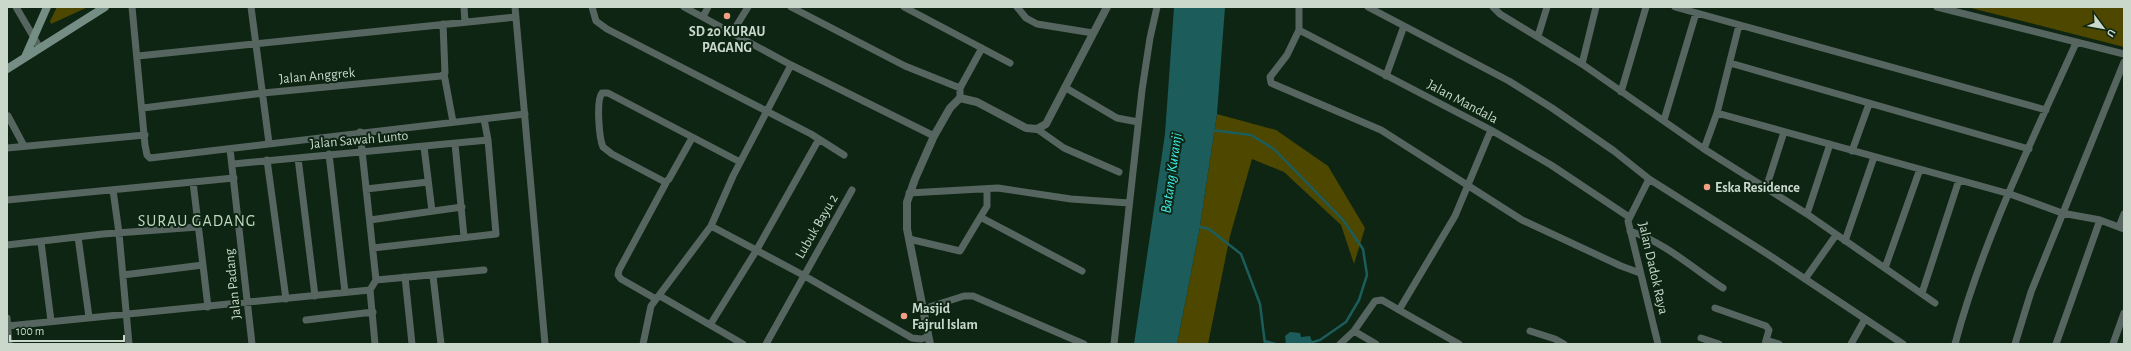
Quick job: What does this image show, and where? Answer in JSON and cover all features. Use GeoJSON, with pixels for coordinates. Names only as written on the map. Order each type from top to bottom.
{"type":"FeatureCollection","features":[{"type":"Feature","properties":{"kind":"main road"},"geometry":{"type":"LineString","coordinates":[[25,58],[47,7]]}},
{"type":"Feature","properties":{"kind":"main road"},"geometry":{"type":"LineString","coordinates":[[7,69],[105,7]]}},
{"type":"Feature","properties":{"kind":"street"},"geometry":{"type":"LineString","coordinates":[[16,7],[40,48]]}},
{"type":"Feature","properties":{"kind":"street"},"geometry":{"type":"LineString","coordinates":[[132,7],[138,56],[144,135],[147,155],[150,158],[360,132],[525,114]]}},
{"type":"Feature","properties":{"kind":"street"},"geometry":{"type":"LineString","coordinates":[[251,7],[269,143]]}},
{"type":"Feature","properties":{"kind":"street"},"geometry":{"type":"LineString","coordinates":[[464,7],[465,22]]}},
{"type":"Feature","properties":{"kind":"street"},"geometry":{"type":"LineString","coordinates":[[515,7],[545,344]]}},
{"type":"Feature","properties":{"kind":"street"},"geometry":{"type":"LineString","coordinates":[[592,7],[596,21],[607,29],[819,139],[844,155]]}},
{"type":"Feature","properties":{"kind":"street"},"geometry":{"type":"LineString","coordinates":[[684,7],[791,65],[934,136]]}},
{"type":"Feature","properties":{"kind":"street"},"geometry":{"type":"LineString","coordinates":[[703,18],[708,7]]}},
{"type":"Feature","properties":{"kind":"street"},"geometry":{"type":"LineString","coordinates":[[732,33],[748,7]]}},
{"type":"Feature","properties":{"kind":"street"},"geometry":{"type":"LineString","coordinates":[[791,7],[905,66],[960,88]]}},
{"type":"Feature","properties":{"kind":"street"},"geometry":{"type":"LineString","coordinates":[[904,7],[1010,63]]}},
{"type":"Feature","properties":{"kind":"street"},"geometry":{"type":"LineString","coordinates":[[1016,7],[1026,18],[1036,24],[1093,33]]}},
{"type":"Feature","properties":{"kind":"street"},"geometry":{"type":"LineString","coordinates":[[1038,130],[1046,124],[1107,7]]}},
{"type":"Feature","properties":{"kind":"street"},"geometry":{"type":"LineString","coordinates":[[1114,344],[1145,66],[1157,7]]}},
{"type":"Feature","properties":{"kind":"street"},"geometry":{"type":"LineString","coordinates":[[1299,7],[1299,30],[1287,55],[1270,77],[1271,83],[1380,130],[1522,220],[1621,266],[1640,273]]}},
{"type":"Feature","properties":{"kind":"street"},"geometry":{"type":"LineString","coordinates":[[1368,7],[1509,81],[1546,104],[1614,151],[1649,179],[1903,344]]}},
{"type":"Feature","properties":{"kind":"street"},"geometry":{"type":"LineString","coordinates":[[1493,7],[1500,14],[1582,64],[1704,148],[1807,214],[1935,303]]}},
{"type":"Feature","properties":{"kind":"street"},"geometry":{"type":"LineString","coordinates":[[1538,36],[1547,7]]}},
{"type":"Feature","properties":{"kind":"street"},"geometry":{"type":"LineString","coordinates":[[1582,64],[1596,7]]}},
{"type":"Feature","properties":{"kind":"street"},"geometry":{"type":"LineString","coordinates":[[1621,92],[1646,7]]}},
{"type":"Feature","properties":{"kind":"street"},"geometry":{"type":"LineString","coordinates":[[1674,7],[2046,110]]}},
{"type":"Feature","properties":{"kind":"street"},"geometry":{"type":"LineString","coordinates":[[1937,7],[2124,54]]}},
{"type":"Feature","properties":{"kind":"street"},"geometry":{"type":"LineString","coordinates":[[1664,120],[1696,13]]}},
{"type":"Feature","properties":{"kind":"street"},"geometry":{"type":"LineString","coordinates":[[138,56],[516,17]]}},
{"type":"Feature","properties":{"kind":"street"},"geometry":{"type":"LineString","coordinates":[[443,24],[444,74],[453,122]]}},
{"type":"Feature","properties":{"kind":"street"},"geometry":{"type":"LineString","coordinates":[[1704,148],[1717,113],[1739,25]]}},
{"type":"Feature","properties":{"kind":"street"},"geometry":{"type":"LineString","coordinates":[[1386,76],[1404,26]]}},
{"type":"Feature","properties":{"kind":"street","name":"Jalan Mandala"},"geometry":{"type":"LineString","coordinates":[[1299,30],[1491,130],[1539,157],[1629,217]]}},
{"type":"Feature","properties":{"kind":"street"},"geometry":{"type":"LineString","coordinates":[[1955,344],[1981,261],[2076,43]]}},
{"type":"Feature","properties":{"kind":"street"},"geometry":{"type":"LineString","coordinates":[[712,226],[803,275],[912,338],[929,340],[908,239],[906,214],[909,192],[934,136],[950,108],[960,98],[960,88],[982,48]]}},
{"type":"Feature","properties":{"kind":"street"},"geometry":{"type":"LineString","coordinates":[[2015,344],[2031,292],[2124,62]]}},
{"type":"Feature","properties":{"kind":"street"},"geometry":{"type":"LineString","coordinates":[[1730,64],[2029,149]]}},
{"type":"Feature","properties":{"kind":"street"},"geometry":{"type":"LineString","coordinates":[[643,344],[650,310],[712,226],[740,162],[791,65]]}},
{"type":"Feature","properties":{"kind":"street","name":"Jalan Anggrek"},"geometry":{"type":"LineString","coordinates":[[142,108],[263,93],[441,76],[444,74]]}},
{"type":"Feature","properties":{"kind":"street"},"geometry":{"type":"LineString","coordinates":[[1066,88],[1117,118],[1138,122]]}},
{"type":"Feature","properties":{"kind":"street"},"geometry":{"type":"LineString","coordinates":[[667,181],[663,181],[612,154],[603,147],[599,111],[600,95],[602,93],[608,93],[740,162]]}},
{"type":"Feature","properties":{"kind":"street"},"geometry":{"type":"LineString","coordinates":[[960,98],[970,99],[1026,128],[1038,130],[1064,148],[1119,172]]}},
{"type":"Feature","properties":{"kind":"street"},"geometry":{"type":"LineString","coordinates":[[1852,151],[1868,104]]}},
{"type":"Feature","properties":{"kind":"street"},"geometry":{"type":"LineString","coordinates":[[1717,113],[2010,194],[2062,213],[2100,220],[2121,228],[2124,214]]}},
{"type":"Feature","properties":{"kind":"street"},"geometry":{"type":"LineString","coordinates":[[8,116],[24,146]]}},
{"type":"Feature","properties":{"kind":"street"},"geometry":{"type":"LineString","coordinates":[[373,248],[495,234],[497,232],[488,140],[484,118]]}},
{"type":"Feature","properties":{"kind":"street"},"geometry":{"type":"LineString","coordinates":[[1399,310],[1456,216],[1491,130]]}},
{"type":"Feature","properties":{"kind":"street"},"geometry":{"type":"LineString","coordinates":[[360,132],[360,152],[370,220],[376,280],[370,290],[375,344]]}},
{"type":"Feature","properties":{"kind":"street"},"geometry":{"type":"LineString","coordinates":[[1766,188],[1784,132]]}},
{"type":"Feature","properties":{"kind":"street"},"geometry":{"type":"LineString","coordinates":[[7,148],[144,135]]}},
{"type":"Feature","properties":{"kind":"street"},"geometry":{"type":"LineString","coordinates":[[692,138],[667,181],[619,270],[618,275],[621,279],[710,325],[743,344]]}},
{"type":"Feature","properties":{"kind":"street"},"geometry":{"type":"LineString","coordinates":[[710,325],[756,251],[819,139]]}},
{"type":"Feature","properties":{"kind":"street","name":"Jalan Sawah Lunto"},"geometry":{"type":"LineString","coordinates":[[233,164],[488,140]]}},
{"type":"Feature","properties":{"kind":"street"},"geometry":{"type":"LineString","coordinates":[[455,144],[464,237]]}},
{"type":"Feature","properties":{"kind":"street"},"geometry":{"type":"LineString","coordinates":[[1807,214],[1830,144]]}},
{"type":"Feature","properties":{"kind":"street"},"geometry":{"type":"LineString","coordinates":[[424,147],[432,211]]}},
{"type":"Feature","properties":{"kind":"street","name":"Jalan Padang"},"geometry":{"type":"LineString","coordinates":[[230,149],[233,164],[252,344]]}},
{"type":"Feature","properties":{"kind":"street"},"geometry":{"type":"LineString","coordinates":[[329,154],[345,292]]}},
{"type":"Feature","properties":{"kind":"street"},"geometry":{"type":"LineString","coordinates":[[1845,241],[1874,157]]}},
{"type":"Feature","properties":{"kind":"street"},"geometry":{"type":"LineString","coordinates":[[298,158],[315,296]]}},
{"type":"Feature","properties":{"kind":"street"},"geometry":{"type":"LineString","coordinates":[[267,160],[286,299]]}},
{"type":"Feature","properties":{"kind":"street"},"geometry":{"type":"LineString","coordinates":[[1885,268],[1920,169]]}},
{"type":"Feature","properties":{"kind":"street"},"geometry":{"type":"LineString","coordinates":[[7,200],[234,178]]}},
{"type":"Feature","properties":{"kind":"street","name":"Jalan Dadok Raya"},"geometry":{"type":"LineString","coordinates":[[1649,179],[1629,217],[1630,231],[1658,344]]}},
{"type":"Feature","properties":{"kind":"street"},"geometry":{"type":"LineString","coordinates":[[1922,293],[1959,180]]}},
{"type":"Feature","properties":{"kind":"street"},"geometry":{"type":"LineString","coordinates":[[193,182],[208,307]]}},
{"type":"Feature","properties":{"kind":"street"},"geometry":{"type":"LineString","coordinates":[[366,189],[428,182]]}},
{"type":"Feature","properties":{"kind":"street"},"geometry":{"type":"LineString","coordinates":[[909,192],[948,192],[987,188],[1006,189],[1071,199],[1129,203]]}},
{"type":"Feature","properties":{"kind":"street"},"geometry":{"type":"LineString","coordinates":[[908,239],[960,251],[982,218],[988,201],[987,188]]}},
{"type":"Feature","properties":{"kind":"street"},"geometry":{"type":"LineString","coordinates":[[113,190],[124,275],[129,344]]}},
{"type":"Feature","properties":{"kind":"street","name":"Lubuk Bayu 2"},"geometry":{"type":"LineString","coordinates":[[766,344],[803,275],[852,190]]}},
{"type":"Feature","properties":{"kind":"street"},"geometry":{"type":"LineString","coordinates":[[370,220],[462,207]]}},
{"type":"Feature","properties":{"kind":"street"},"geometry":{"type":"LineString","coordinates":[[982,218],[1082,271]]}},
{"type":"Feature","properties":{"kind":"street"},"geometry":{"type":"LineString","coordinates":[[2056,344],[2100,220]]}},
{"type":"Feature","properties":{"kind":"street"},"geometry":{"type":"LineString","coordinates":[[7,246],[119,233],[198,228]]}},
{"type":"Feature","properties":{"kind":"street"},"geometry":{"type":"LineString","coordinates":[[1630,231],[1641,234],[1664,248],[1723,288]]}},
{"type":"Feature","properties":{"kind":"street"},"geometry":{"type":"LineString","coordinates":[[1805,279],[1836,235]]}},
{"type":"Feature","properties":{"kind":"street"},"geometry":{"type":"LineString","coordinates":[[78,237],[89,316]]}},
{"type":"Feature","properties":{"kind":"street"},"geometry":{"type":"LineString","coordinates":[[41,242],[51,321]]}},
{"type":"Feature","properties":{"kind":"street"},"geometry":{"type":"LineString","coordinates":[[124,275],[203,265]]}},
{"type":"Feature","properties":{"kind":"street"},"geometry":{"type":"LineString","coordinates":[[376,280],[433,276],[484,270]]}},
{"type":"Feature","properties":{"kind":"street"},"geometry":{"type":"LineString","coordinates":[[433,276],[441,344]]}},
{"type":"Feature","properties":{"kind":"street"},"geometry":{"type":"LineString","coordinates":[[405,277],[412,344]]}},
{"type":"Feature","properties":{"kind":"street"},"geometry":{"type":"LineString","coordinates":[[8,342],[7,322],[51,321],[89,316],[208,307],[370,290]]}},
{"type":"Feature","properties":{"kind":"street"},"geometry":{"type":"LineString","coordinates":[[923,308],[964,296],[973,296],[1084,344]]}},
{"type":"Feature","properties":{"kind":"street"},"geometry":{"type":"LineString","coordinates":[[1340,344],[1354,331],[1375,301],[1382,300],[1459,344]]}},
{"type":"Feature","properties":{"kind":"street"},"geometry":{"type":"LineString","coordinates":[[1716,308],[1766,326],[1769,330],[1765,342],[1779,344]]}},
{"type":"Feature","properties":{"kind":"street"},"geometry":{"type":"LineString","coordinates":[[306,320],[373,312]]}},
{"type":"Feature","properties":{"kind":"street"},"geometry":{"type":"LineString","coordinates":[[2113,344],[2124,313]]}},
{"type":"Feature","properties":{"kind":"street"},"geometry":{"type":"LineString","coordinates":[[1852,344],[1865,319]]}},
{"type":"Feature","properties":{"kind":"street"},"geometry":{"type":"LineString","coordinates":[[1354,331],[1376,344]]}},
{"type":"Feature","properties":{"kind":"street"},"geometry":{"type":"LineString","coordinates":[[1530,331],[1555,339],[1564,344]]}},
{"type":"Feature","properties":{"kind":"street"},"geometry":{"type":"LineString","coordinates":[[1701,338],[1719,344]]}},
{"type":"Feature","properties":{"kind":"shaded area"},"geometry":{"type":"Polygon","coordinates":[[[57,7],[88,7],[51,24],[50,21],[57,7]]]}},
{"type":"Feature","properties":{"kind":"shaded area"},"geometry":{"type":"Polygon","coordinates":[[[1967,7],[2124,7],[2124,47],[1967,7]]]}},
{"type":"Feature","properties":{"kind":"shaded area"},"geometry":{"type":"Polygon","coordinates":[[[1217,114],[1276,130],[1328,166],[1365,228],[1354,264],[1341,225],[1284,172],[1252,159],[1230,236],[1208,344],[1177,344],[1199,232],[1217,114]]]}},
{"type":"Feature","properties":{"kind":"water","name":"Batang Kuranji"},"geometry":{"type":"Polygon","coordinates":[[[1174,7],[1225,7],[1217,114],[1199,232],[1177,344],[1134,344],[1165,134],[1174,7]]]}},
{"type":"Feature","properties":{"kind":"water"},"geometry":{"type":"Polygon","coordinates":[[[1290,332],[1300,333],[1301,337],[1310,336],[1313,344],[1286,344],[1285,336],[1290,332]]]}},
{"type":"Feature","properties":{"kind":"waterway"},"geometry":{"type":"LineString","coordinates":[[1211,130],[1251,135],[1274,149],[1343,220],[1363,249],[1367,275],[1359,300],[1346,322],[1320,340],[1306,344]]}},
{"type":"Feature","properties":{"kind":"waterway"},"geometry":{"type":"LineString","coordinates":[[1196,226],[1209,229],[1241,254],[1260,304],[1265,344]]}},
{"type":"Feature","properties":{"kind":"waterway"},"geometry":{"type":"LineString","coordinates":[[1265,341],[1275,344]]}},
{"type":"Feature","properties":{"kind":"place","name":"SD 20 KURAU PAGANG"},"geometry":{"type":"Point","coordinates":[727,16]}},
{"type":"Feature","properties":{"kind":"place","name":"Eska Residence"},"geometry":{"type":"Point","coordinates":[1707,187]}},
{"type":"Feature","properties":{"kind":"place","name":"Masjid Fajrul Islam"},"geometry":{"type":"Point","coordinates":[904,316]}},
{"type":"Feature","properties":{"kind":"district","name":"SURAU GADANG"},"geometry":{"type":"Point","coordinates":[197,220]}}]}
